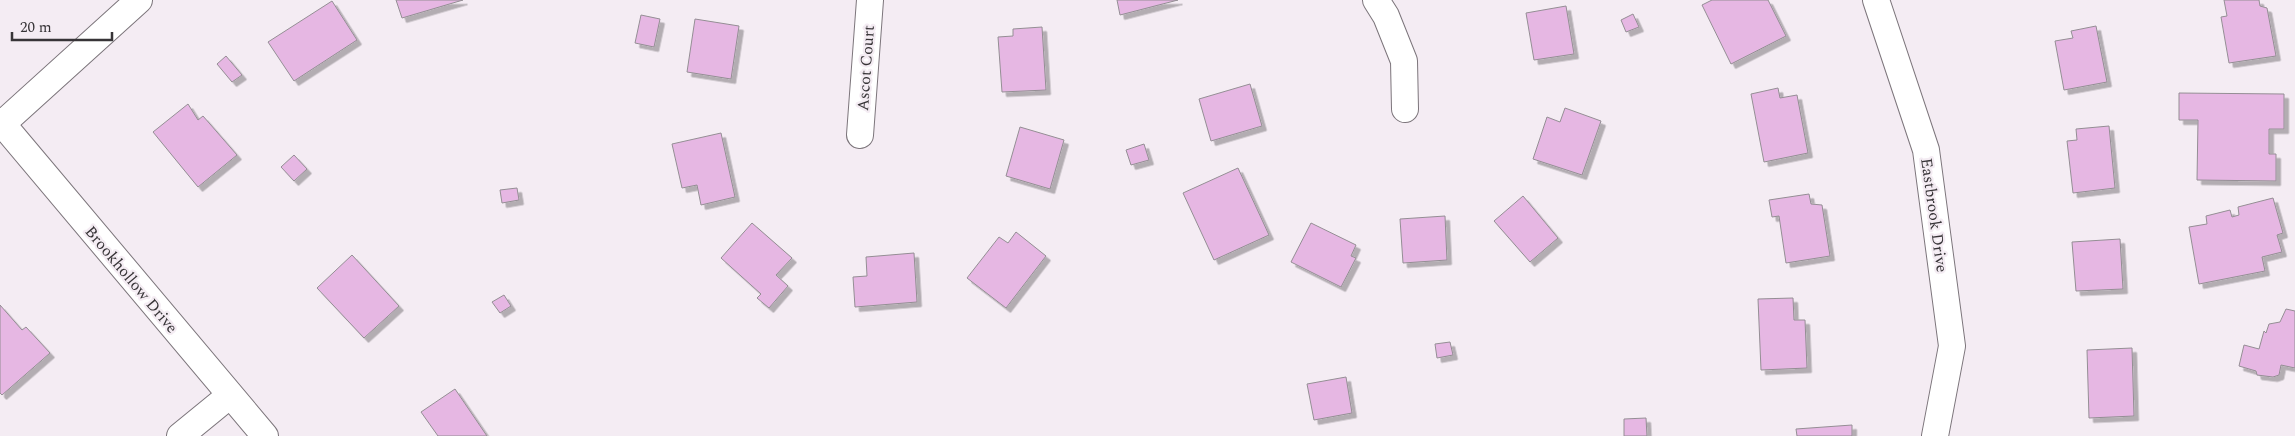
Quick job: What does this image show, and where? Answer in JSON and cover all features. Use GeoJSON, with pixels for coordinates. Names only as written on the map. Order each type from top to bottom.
{"type":"FeatureCollection","features":[{"type":"Feature","properties":{"kind":"street"},"geometry":{"type":"LineString","coordinates":[[1,122],[139,0]]}},
{"type":"Feature","properties":{"kind":"street","name":"Ascot Court"},"geometry":{"type":"LineString","coordinates":[[860,135],[870,0]]}},
{"type":"Feature","properties":{"kind":"street"},"geometry":{"type":"LineString","coordinates":[[1376,0],[1386,16],[1404,61],[1405,109]]}},
{"type":"Feature","properties":{"kind":"street","name":"Eastbrook Drive"},"geometry":{"type":"LineString","coordinates":[[1876,0],[1927,159],[1952,346],[1935,436]]}},
{"type":"Feature","properties":{"kind":"street","name":"Brookhollow Drive"},"geometry":{"type":"LineString","coordinates":[[1,122],[229,396],[265,436]]}},
{"type":"Feature","properties":{"kind":"street"},"geometry":{"type":"LineString","coordinates":[[180,436],[229,396]]}},
{"type":"Feature","properties":{"kind":"building"},"geometry":{"type":"Polygon","coordinates":[[[396,0],[463,0],[402,18],[396,0]]]}},
{"type":"Feature","properties":{"kind":"building"},"geometry":{"type":"Polygon","coordinates":[[[1117,0],[1178,0],[1120,15],[1117,0]]]}},
{"type":"Feature","properties":{"kind":"building"},"geometry":{"type":"Polygon","coordinates":[[[1712,0],[1768,0],[1786,36],[1731,64],[1702,5],[1712,0]]]}},
{"type":"Feature","properties":{"kind":"building"},"geometry":{"type":"Polygon","coordinates":[[[2224,0],[2259,0],[2260,6],[2267,8],[2276,56],[2229,63],[2221,17],[2227,16],[2224,0]]]}},
{"type":"Feature","properties":{"kind":"building"},"geometry":{"type":"Polygon","coordinates":[[[332,1],[357,40],[294,81],[268,42],[332,1]]]}},
{"type":"Feature","properties":{"kind":"building"},"geometry":{"type":"Polygon","coordinates":[[[1566,6],[1574,54],[1534,60],[1526,13],[1566,6]]]}},
{"type":"Feature","properties":{"kind":"building"},"geometry":{"type":"Polygon","coordinates":[[[1633,14],[1639,27],[1626,32],[1621,20],[1633,14]]]}},
{"type":"Feature","properties":{"kind":"building"},"geometry":{"type":"Polygon","coordinates":[[[641,15],[660,19],[654,47],[635,43],[641,15]]]}},
{"type":"Feature","properties":{"kind":"building"},"geometry":{"type":"Polygon","coordinates":[[[695,19],[739,26],[731,79],[687,72],[695,19]]]}},
{"type":"Feature","properties":{"kind":"building"},"geometry":{"type":"Polygon","coordinates":[[[2096,26],[2107,82],[2064,90],[2055,41],[2073,38],[2071,31],[2096,26]]]}},
{"type":"Feature","properties":{"kind":"building"},"geometry":{"type":"Polygon","coordinates":[[[1042,27],[1046,90],[1002,92],[998,37],[1013,36],[1013,29],[1042,27]]]}},
{"type":"Feature","properties":{"kind":"building"},"geometry":{"type":"Polygon","coordinates":[[[226,56],[242,75],[232,82],[217,64],[226,56]]]}},
{"type":"Feature","properties":{"kind":"building"},"geometry":{"type":"Polygon","coordinates":[[[1250,84],[1262,126],[1211,141],[1199,99],[1250,84]]]}},
{"type":"Feature","properties":{"kind":"building"},"geometry":{"type":"Polygon","coordinates":[[[1778,88],[1780,98],[1797,95],[1808,153],[1764,162],[1751,94],[1778,88]]]}},
{"type":"Feature","properties":{"kind":"building"},"geometry":{"type":"Polygon","coordinates":[[[2179,93],[2284,94],[2284,129],[2269,129],[2269,154],[2276,154],[2276,181],[2197,180],[2198,120],[2179,120],[2179,93]]]}},
{"type":"Feature","properties":{"kind":"building"},"geometry":{"type":"Polygon","coordinates":[[[188,104],[198,120],[203,116],[237,155],[198,187],[153,132],[188,104]]]}},
{"type":"Feature","properties":{"kind":"building"},"geometry":{"type":"Polygon","coordinates":[[[1565,108],[1601,121],[1582,175],[1533,159],[1547,117],[1560,122],[1565,108]]]}},
{"type":"Feature","properties":{"kind":"building"},"geometry":{"type":"Polygon","coordinates":[[[2109,126],[2115,188],[2073,193],[2067,141],[2077,140],[2076,129],[2109,126]]]}},
{"type":"Feature","properties":{"kind":"building"},"geometry":{"type":"Polygon","coordinates":[[[1020,127],[1064,140],[1050,189],[1006,176],[1020,127]]]}},
{"type":"Feature","properties":{"kind":"building"},"geometry":{"type":"Polygon","coordinates":[[[721,133],[735,197],[701,205],[697,185],[682,188],[672,144],[721,133]]]}},
{"type":"Feature","properties":{"kind":"building"},"geometry":{"type":"Polygon","coordinates":[[[1144,144],[1149,160],[1131,165],[1126,150],[1144,144]]]}},
{"type":"Feature","properties":{"kind":"building"},"geometry":{"type":"Polygon","coordinates":[[[294,155],[307,169],[294,181],[281,167],[294,155]]]}},
{"type":"Feature","properties":{"kind":"building"},"geometry":{"type":"Polygon","coordinates":[[[1238,168],[1269,235],[1214,260],[1183,193],[1238,168]]]}},
{"type":"Feature","properties":{"kind":"building"},"geometry":{"type":"Polygon","coordinates":[[[517,188],[519,200],[502,203],[500,190],[517,188]]]}},
{"type":"Feature","properties":{"kind":"building"},"geometry":{"type":"Polygon","coordinates":[[[1809,194],[1811,204],[1822,205],[1830,256],[1786,263],[1779,216],[1772,217],[1769,200],[1809,194]]]}},
{"type":"Feature","properties":{"kind":"building"},"geometry":{"type":"Polygon","coordinates":[[[1523,196],[1558,238],[1530,262],[1494,221],[1523,196]]]}},
{"type":"Feature","properties":{"kind":"building"},"geometry":{"type":"Polygon","coordinates":[[[2273,198],[2283,233],[2277,235],[2282,252],[2262,257],[2265,271],[2199,284],[2189,227],[2207,224],[2206,216],[2230,210],[2232,217],[2239,215],[2238,207],[2273,198]]]}},
{"type":"Feature","properties":{"kind":"building"},"geometry":{"type":"Polygon","coordinates":[[[1445,216],[1447,260],[1403,263],[1400,219],[1445,216]]]}},
{"type":"Feature","properties":{"kind":"building"},"geometry":{"type":"Polygon","coordinates":[[[752,223],[792,258],[776,275],[788,286],[769,308],[757,298],[761,294],[721,258],[752,223]]]}},
{"type":"Feature","properties":{"kind":"building"},"geometry":{"type":"Polygon","coordinates":[[[1311,223],[1356,245],[1351,256],[1356,258],[1341,287],[1291,262],[1311,223]]]}},
{"type":"Feature","properties":{"kind":"building"},"geometry":{"type":"Polygon","coordinates":[[[1016,232],[1046,256],[1006,308],[967,278],[999,237],[1008,243],[1016,232]]]}},
{"type":"Feature","properties":{"kind":"building"},"geometry":{"type":"Polygon","coordinates":[[[2120,239],[2123,289],[2076,291],[2072,242],[2120,239]]]}},
{"type":"Feature","properties":{"kind":"building"},"geometry":{"type":"Polygon","coordinates":[[[914,253],[917,302],[855,307],[853,277],[867,276],[866,257],[914,253]]]}},
{"type":"Feature","properties":{"kind":"building"},"geometry":{"type":"Polygon","coordinates":[[[352,255],[399,306],[364,338],[317,288],[352,255]]]}},
{"type":"Feature","properties":{"kind":"building"},"geometry":{"type":"Polygon","coordinates":[[[504,295],[511,306],[500,313],[492,302],[504,295]]]}},
{"type":"Feature","properties":{"kind":"building"},"geometry":{"type":"Polygon","coordinates":[[[1793,298],[1794,320],[1805,320],[1807,368],[1761,370],[1758,299],[1793,298]]]}},
{"type":"Feature","properties":{"kind":"building"},"geometry":{"type":"Polygon","coordinates":[[[0,305],[22,330],[26,327],[50,353],[2,395],[0,393],[0,305]]]}},
{"type":"Feature","properties":{"kind":"building"},"geometry":{"type":"Polygon","coordinates":[[[2286,309],[2295,311],[2295,368],[2281,365],[2279,375],[2273,377],[2257,375],[2256,371],[2239,366],[2244,345],[2259,349],[2264,331],[2266,333],[2269,324],[2280,322],[2286,309]]]}},
{"type":"Feature","properties":{"kind":"building"},"geometry":{"type":"Polygon","coordinates":[[[1450,342],[1453,355],[1437,358],[1435,344],[1450,342]]]}},
{"type":"Feature","properties":{"kind":"building"},"geometry":{"type":"Polygon","coordinates":[[[2132,348],[2134,416],[2089,418],[2087,350],[2132,348]]]}},
{"type":"Feature","properties":{"kind":"building"},"geometry":{"type":"Polygon","coordinates":[[[1346,377],[1352,413],[1314,420],[1307,384],[1346,377]]]}},
{"type":"Feature","properties":{"kind":"building"},"geometry":{"type":"Polygon","coordinates":[[[455,389],[487,436],[438,436],[421,412],[455,389]]]}},
{"type":"Feature","properties":{"kind":"building"},"geometry":{"type":"Polygon","coordinates":[[[1646,418],[1647,436],[1624,436],[1624,419],[1646,418]]]}},
{"type":"Feature","properties":{"kind":"building"},"geometry":{"type":"Polygon","coordinates":[[[1852,425],[1852,436],[1797,436],[1796,429],[1852,425]]]}}]}
